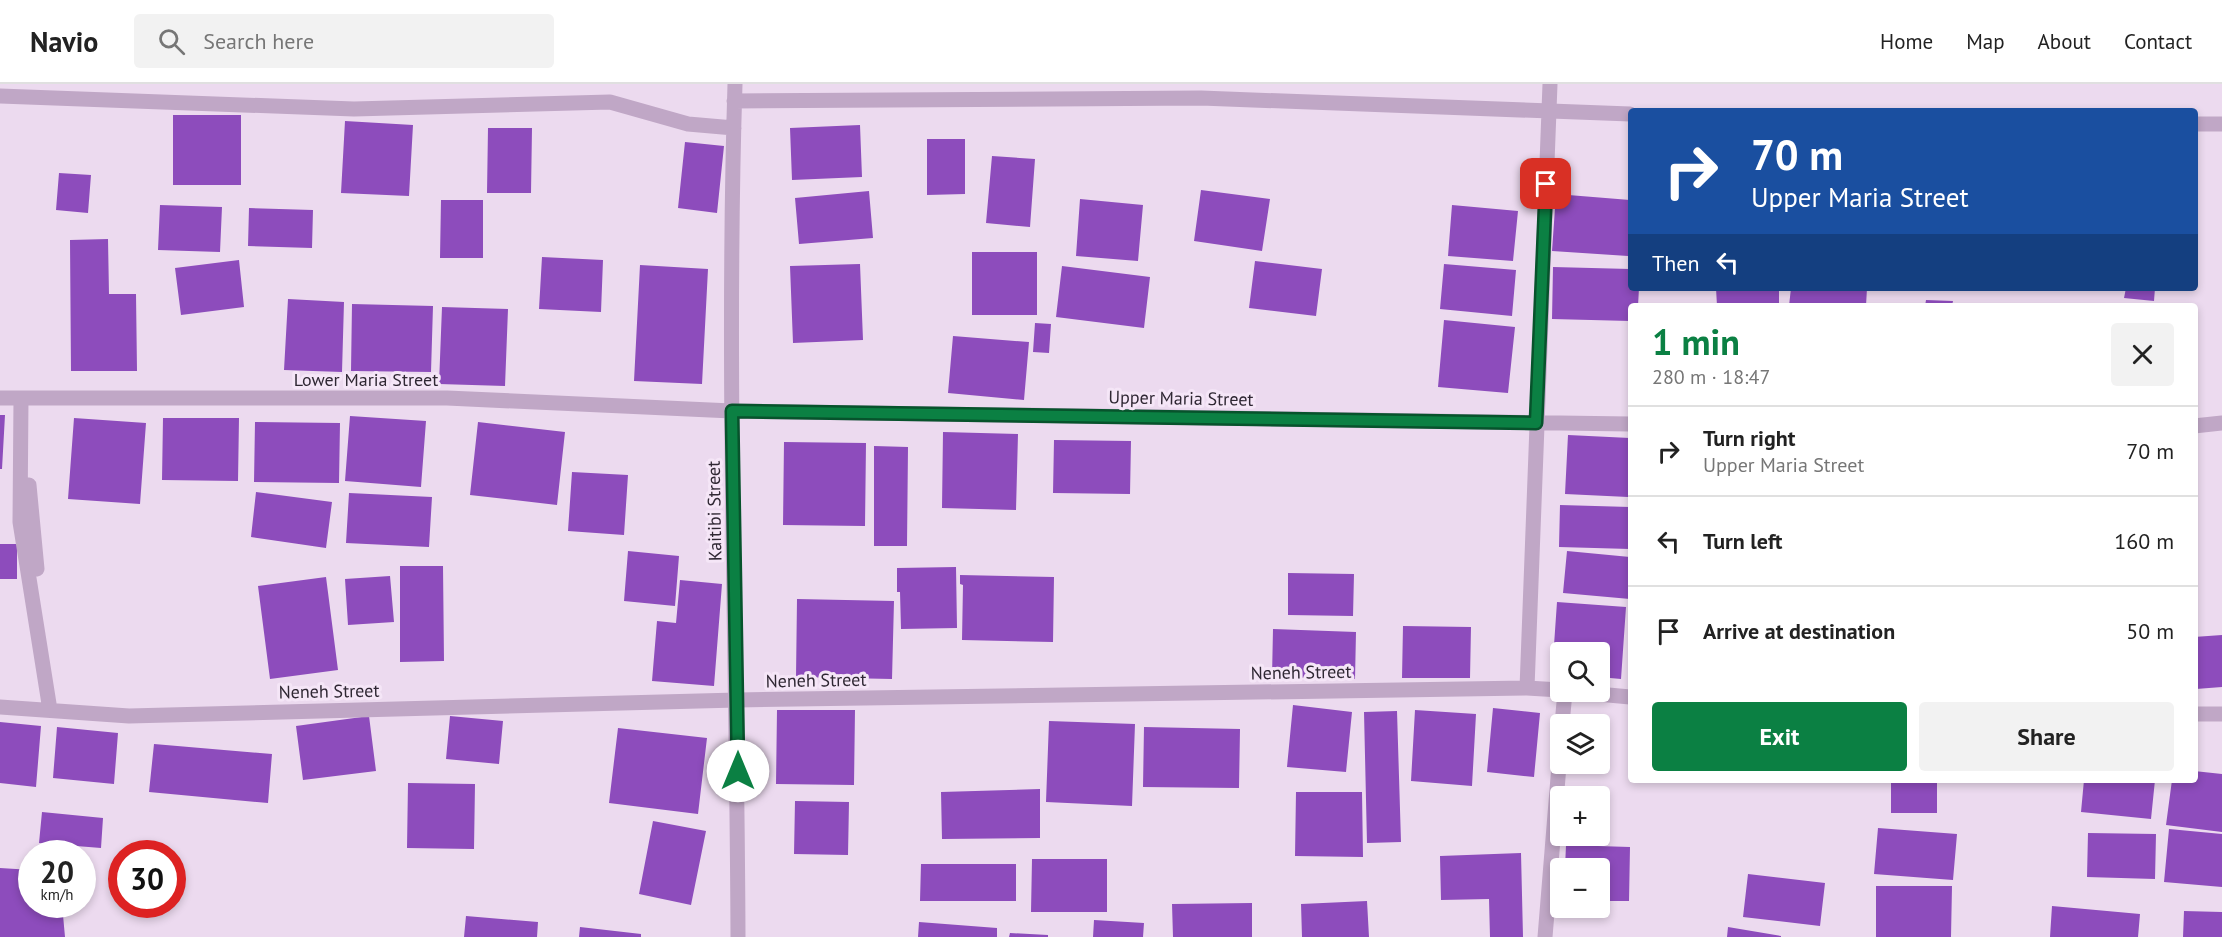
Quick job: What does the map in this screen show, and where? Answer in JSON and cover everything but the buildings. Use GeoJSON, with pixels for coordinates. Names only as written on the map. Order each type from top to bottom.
{"type":"FeatureCollection","features":[{"type":"Feature","properties":{"kind":"street","name":"Kaitibi Street"},"geometry":{"type":"LineString","coordinates":[[735,84],[732,411],[738,937]]}},
{"type":"Feature","properties":{"kind":"street"},"geometry":{"type":"LineString","coordinates":[[1527,688],[1550,84]]}},
{"type":"Feature","properties":{"kind":"street"},"geometry":{"type":"LineString","coordinates":[[0,96],[354,109],[610,102],[688,124],[734,128]]}},
{"type":"Feature","properties":{"kind":"street"},"geometry":{"type":"LineString","coordinates":[[734,101],[1201,98],[1628,114]]}},
{"type":"Feature","properties":{"kind":"street"},"geometry":{"type":"LineString","coordinates":[[2198,124],[2222,124]]}},
{"type":"Feature","properties":{"kind":"street","name":"Lower Maria Street"},"geometry":{"type":"LineString","coordinates":[[0,398],[447,398],[732,411]]}},
{"type":"Feature","properties":{"kind":"street"},"geometry":{"type":"LineString","coordinates":[[21,399],[20,522],[50,710]]}},
{"type":"Feature","properties":{"kind":"street","name":"Upper Maria Street"},"geometry":{"type":"LineString","coordinates":[[732,411],[1628,424]]}},
{"type":"Feature","properties":{"kind":"street"},"geometry":{"type":"LineString","coordinates":[[2198,426],[2222,423]]}},
{"type":"Feature","properties":{"kind":"street","name":"Neneh Street"},"geometry":{"type":"LineString","coordinates":[[0,707],[129,716],[737,700],[1550,689]]}},
{"type":"Feature","properties":{"kind":"street"},"geometry":{"type":"LineString","coordinates":[[1610,695],[1628,697]]}},
{"type":"Feature","properties":{"kind":"street"},"geometry":{"type":"LineString","coordinates":[[2198,714],[2222,714]]}},
{"type":"Feature","properties":{"kind":"street"},"geometry":{"type":"LineString","coordinates":[[1545,937],[1558,774]]}},
{"type":"Feature","properties":{"kind":"route"},"geometry":{"type":"LineString","coordinates":[[738,771],[732,411],[1536,423],[1546,184]]}}]}
